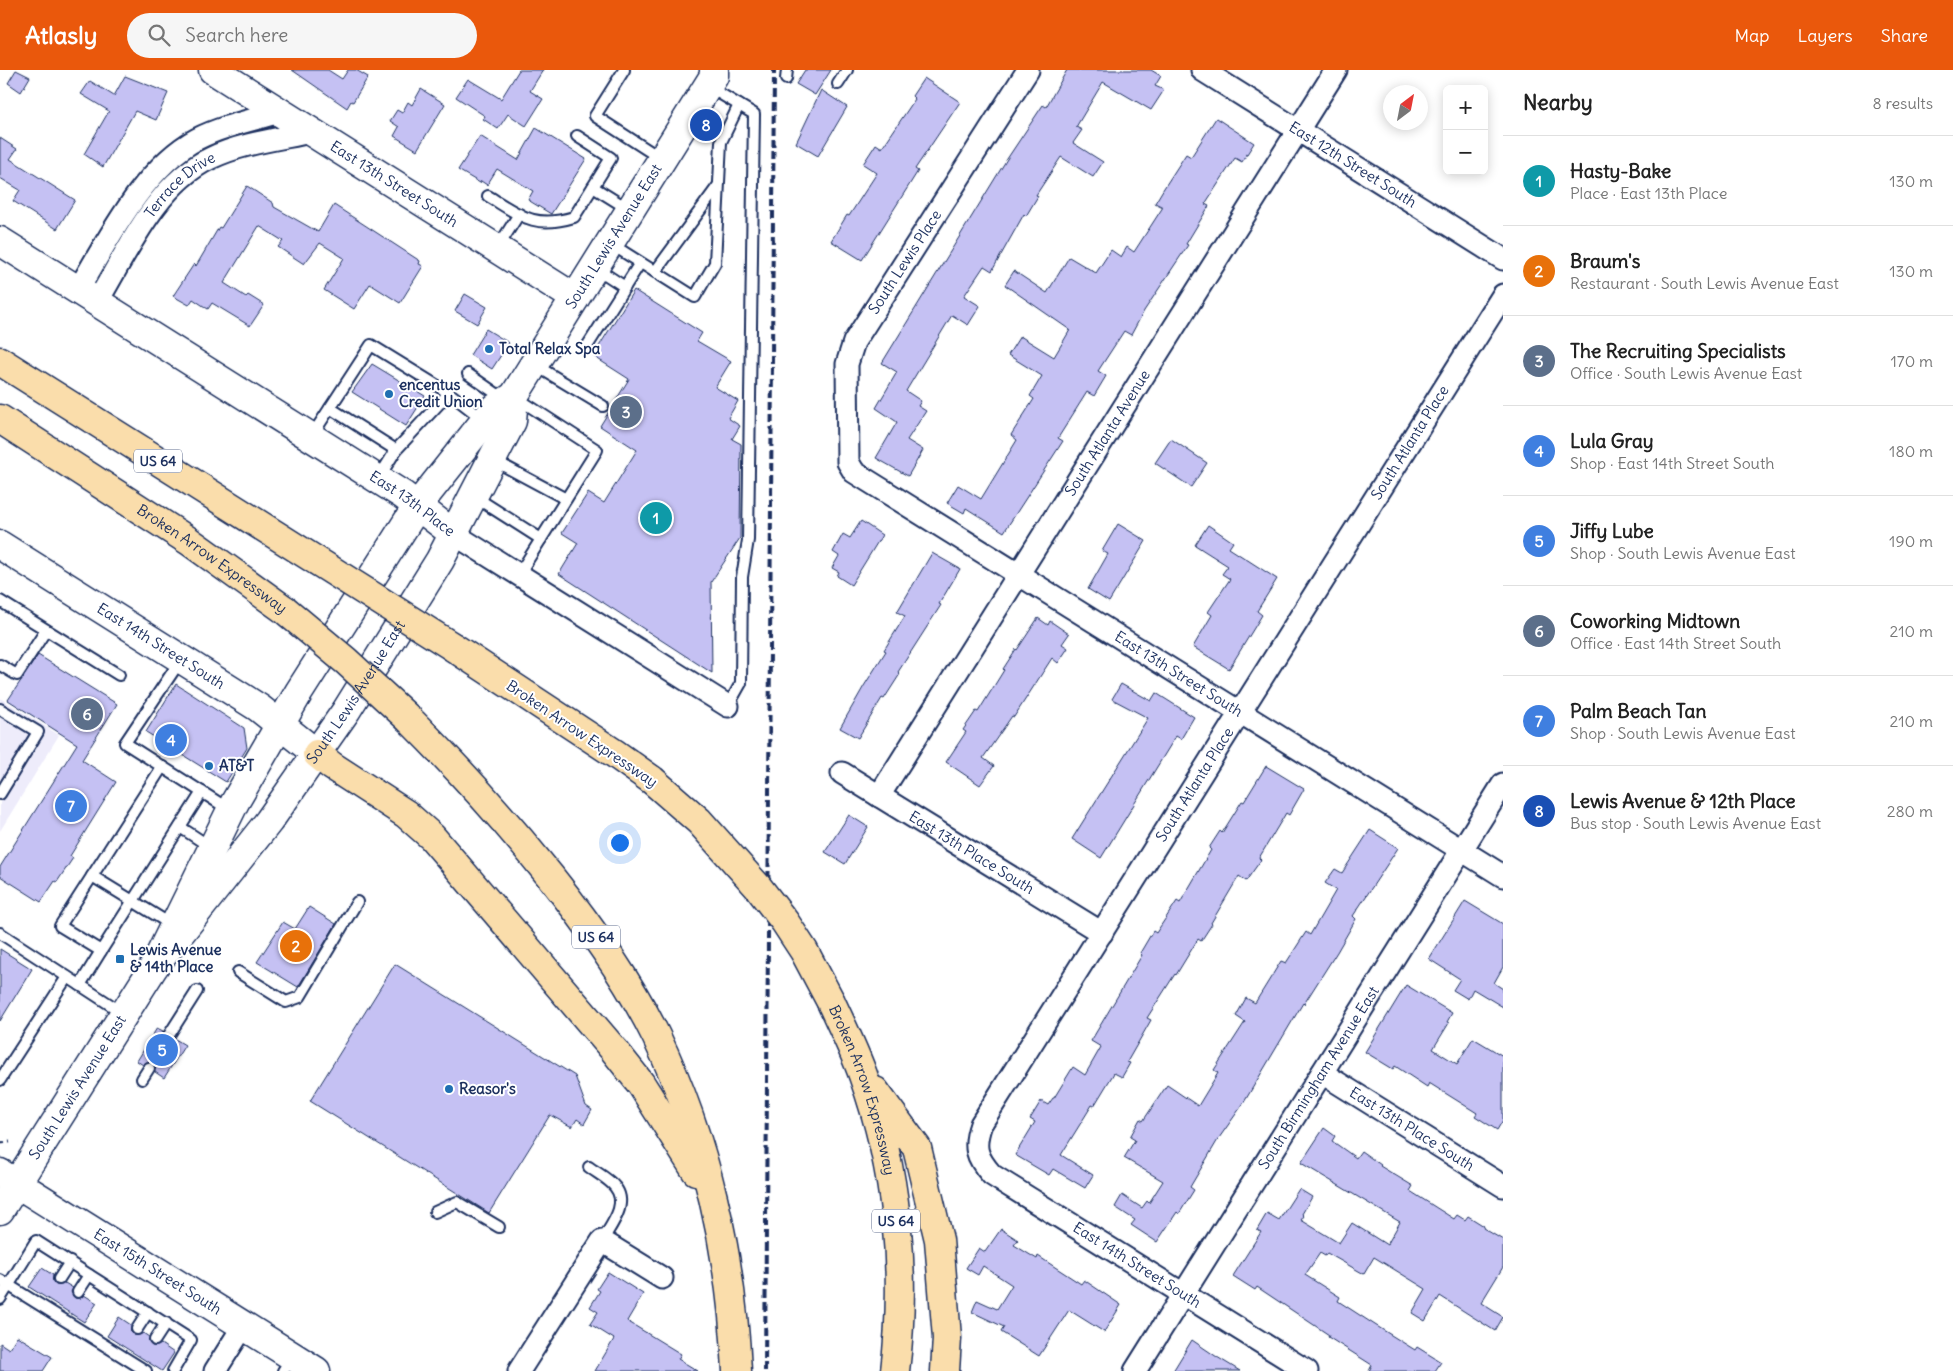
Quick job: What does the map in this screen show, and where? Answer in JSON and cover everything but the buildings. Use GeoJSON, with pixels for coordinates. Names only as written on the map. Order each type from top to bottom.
{"type":"FeatureCollection","features":[{"type":"Feature","properties":{"kind":"highway","name":"Broken Arrow Expressway"},"geometry":{"type":"LineString","coordinates":[[0,361],[452,647],[614,753],[652,780],[699,821],[758,887],[804,951],[831,1002],[863,1074],[877,1119],[891,1178],[898,1241],[901,1293],[899,1340],[895,1371]]}},
{"type":"Feature","properties":{"kind":"highway","name":"Broken Arrow Expressway"},"geometry":{"type":"LineString","coordinates":[[0,419],[189,541],[285,610],[346,661],[409,719],[454,764],[500,814],[572,904],[603,946],[655,1035],[678,1087],[713,1197],[733,1316],[737,1371]]}},
{"type":"Feature","properties":{"kind":"highway"},"geometry":{"type":"LineString","coordinates":[[317,754],[332,766],[406,814],[432,837],[635,1078],[713,1197]]}},
{"type":"Feature","properties":{"kind":"highway"},"geometry":{"type":"LineString","coordinates":[[863,1074],[917,1148],[939,1240],[947,1338],[945,1371]]}},
{"type":"Feature","properties":{"kind":"street","name":"East 13th Street South"},"geometry":{"type":"LineString","coordinates":[[214,70],[575,298]]}},
{"type":"Feature","properties":{"kind":"street","name":"South Lewis Place"},"geometry":{"type":"LineString","coordinates":[[854,472],[848,462],[847,364],[854,342],[1028,70]]}},
{"type":"Feature","properties":{"kind":"street","name":"East 12th Street South"},"geometry":{"type":"LineString","coordinates":[[1202,70],[1503,259]]}},
{"type":"Feature","properties":{"kind":"street","name":"South Atlanta Avenue"},"geometry":{"type":"LineString","coordinates":[[879,796],[1336,70]]}},
{"type":"Feature","properties":{"kind":"street","name":"South Lewis Avenue East"},"geometry":{"type":"LineString","coordinates":[[155,965],[231,811],[280,723],[418,505],[495,408],[510,399],[534,364],[714,74]]}},
{"type":"Feature","properties":{"kind":"street","name":"Terrace Drive"},"geometry":{"type":"LineString","coordinates":[[87,296],[134,199],[153,173],[174,153],[198,139],[280,112]]}},
{"type":"Feature","properties":{"kind":"street","name":"Terrace Drive"},"geometry":{"type":"LineString","coordinates":[[87,296],[153,208],[171,186],[190,170],[212,157],[235,149],[311,132]]}},
{"type":"Feature","properties":{"kind":"street"},"geometry":{"type":"LineString","coordinates":[[0,241],[87,296]]}},
{"type":"Feature","properties":{"kind":"street","name":"South Atlanta Place"},"geometry":{"type":"LineString","coordinates":[[977,1151],[976,1138],[981,1124],[1503,295]]}},
{"type":"Feature","properties":{"kind":"street","name":"East 13th Place"},"geometry":{"type":"LineString","coordinates":[[87,296],[418,505],[454,534],[728,706]]}},
{"type":"Feature","properties":{"kind":"street","name":"South Lewis Avenue East"},"geometry":{"type":"LineString","coordinates":[[0,1210],[8,1178],[124,1014],[155,965],[257,837],[317,754],[440,560],[512,421],[510,399]]}},
{"type":"Feature","properties":{"kind":"street","name":"East 13th Street South"},"geometry":{"type":"LineString","coordinates":[[854,472],[1503,876]]}},
{"type":"Feature","properties":{"kind":"street","name":"East 14th Street South"},"geometry":{"type":"LineString","coordinates":[[0,545],[181,658],[280,723],[317,754]]}},
{"type":"Feature","properties":{"kind":"street","name":"East 13th Place South"},"geometry":{"type":"LineString","coordinates":[[842,773],[1102,933]]}},
{"type":"Feature","properties":{"kind":"street","name":"South Birmingham Avenue East"},"geometry":{"type":"LineString","coordinates":[[1135,1371],[1503,784]]}},
{"type":"Feature","properties":{"kind":"street","name":"East 13th Place South"},"geometry":{"type":"LineString","coordinates":[[1322,1073],[1503,1186]]}},
{"type":"Feature","properties":{"kind":"street","name":"East 14th Street South"},"geometry":{"type":"LineString","coordinates":[[977,1151],[982,1164],[992,1175],[1307,1371]]}},
{"type":"Feature","properties":{"kind":"street","name":"East 15th Street South"},"geometry":{"type":"LineString","coordinates":[[8,1178],[136,1260],[244,1325],[288,1364],[316,1371]]}},
{"type":"Feature","properties":{"kind":"street"},"geometry":{"type":"LineString","coordinates":[[519,1371],[602,1241],[662,1278]]}},
{"type":"Feature","properties":{"kind":"street"},"geometry":{"type":"LineString","coordinates":[[215,1371],[244,1325]]}},
{"type":"Feature","properties":{"kind":"lane"},"geometry":{"type":"LineString","coordinates":[[624,70],[596,116],[662,159]]}},
{"type":"Feature","properties":{"kind":"lane"},"geometry":{"type":"LineString","coordinates":[[838,84],[847,70]]}},
{"type":"Feature","properties":{"kind":"lane"},"geometry":{"type":"LineString","coordinates":[[714,74],[739,105],[754,114],[748,540],[742,577],[741,683],[728,706]]}},
{"type":"Feature","properties":{"kind":"lane"},"geometry":{"type":"LineString","coordinates":[[609,243],[695,297],[715,263],[721,142],[739,105]]}},
{"type":"Feature","properties":{"kind":"lane"},"geometry":{"type":"LineString","coordinates":[[488,196],[526,219],[540,222],[558,221],[574,217],[611,158],[577,136]]}},
{"type":"Feature","properties":{"kind":"lane"},"geometry":{"type":"LineString","coordinates":[[655,272],[719,186]]}},
{"type":"Feature","properties":{"kind":"lane"},"geometry":{"type":"LineString","coordinates":[[593,187],[630,210]]}},
{"type":"Feature","properties":{"kind":"lane"},"geometry":{"type":"LineString","coordinates":[[497,248],[519,214]]}},
{"type":"Feature","properties":{"kind":"lane"},"geometry":{"type":"LineString","coordinates":[[586,348],[640,262]]}},
{"type":"Feature","properties":{"kind":"lane"},"geometry":{"type":"LineString","coordinates":[[594,267],[625,286]]}},
{"type":"Feature","properties":{"kind":"lane"},"geometry":{"type":"LineString","coordinates":[[311,437],[371,344],[449,392],[484,421]]}},
{"type":"Feature","properties":{"kind":"lane"},"geometry":{"type":"LineString","coordinates":[[534,364],[603,406]]}},
{"type":"Feature","properties":{"kind":"lane"},"geometry":{"type":"LineString","coordinates":[[468,374],[597,450],[519,574]]}},
{"type":"Feature","properties":{"kind":"lane"},"geometry":{"type":"LineString","coordinates":[[377,480],[396,450],[449,392]]}},
{"type":"Feature","properties":{"kind":"lane"},"geometry":{"type":"LineString","coordinates":[[330,408],[396,450]]}},
{"type":"Feature","properties":{"kind":"lane"},"geometry":{"type":"LineString","coordinates":[[492,460],[566,499]]}},
{"type":"Feature","properties":{"kind":"lane"},"geometry":{"type":"LineString","coordinates":[[474,497],[541,539]]}},
{"type":"Feature","properties":{"kind":"lane"},"geometry":{"type":"LineString","coordinates":[[0,601],[119,675]]}},
{"type":"Feature","properties":{"kind":"lane"},"geometry":{"type":"LineString","coordinates":[[0,665],[17,675],[46,630]]}},
{"type":"Feature","properties":{"kind":"lane"},"geometry":{"type":"LineString","coordinates":[[181,658],[125,743],[231,811]]}},
{"type":"Feature","properties":{"kind":"lane"},"geometry":{"type":"LineString","coordinates":[[0,709],[38,732],[0,794]]}},
{"type":"Feature","properties":{"kind":"lane"},"geometry":{"type":"LineString","coordinates":[[101,951],[60,926],[162,767]]}},
{"type":"Feature","properties":{"kind":"lane"},"geometry":{"type":"LineString","coordinates":[[80,985],[202,792]]}},
{"type":"Feature","properties":{"kind":"lane"},"geometry":{"type":"LineString","coordinates":[[180,827],[212,848]]}},
{"type":"Feature","properties":{"kind":"lane"},"geometry":{"type":"LineString","coordinates":[[92,876],[174,926]]}},
{"type":"Feature","properties":{"kind":"lane"},"geometry":{"type":"LineString","coordinates":[[238,972],[286,1002],[300,998],[357,902]]}},
{"type":"Feature","properties":{"kind":"lane"},"geometry":{"type":"LineString","coordinates":[[0,933],[124,1014]]}},
{"type":"Feature","properties":{"kind":"lane"},"geometry":{"type":"LineString","coordinates":[[0,1080],[67,977]]}},
{"type":"Feature","properties":{"kind":"lane"},"geometry":{"type":"LineString","coordinates":[[169,1035],[197,991]]}},
{"type":"Feature","properties":{"kind":"lane"},"geometry":{"type":"LineString","coordinates":[[142,1078],[149,1068]]}},
{"type":"Feature","properties":{"kind":"lane"},"geometry":{"type":"LineString","coordinates":[[589,1167],[615,1186],[621,1199],[620,1208],[602,1241]]}},
{"type":"Feature","properties":{"kind":"lane"},"geometry":{"type":"LineString","coordinates":[[435,1212],[457,1202],[499,1227]]}},
{"type":"Feature","properties":{"kind":"lane"},"geometry":{"type":"LineString","coordinates":[[0,1299],[4,1283],[36,1241],[191,1340],[173,1371]]}},
{"type":"Feature","properties":{"kind":"lane"},"geometry":{"type":"LineString","coordinates":[[59,1279],[70,1262]]}},
{"type":"Feature","properties":{"kind":"lane"},"geometry":{"type":"LineString","coordinates":[[78,1292],[89,1275]]}},
{"type":"Feature","properties":{"kind":"lane"},"geometry":{"type":"LineString","coordinates":[[4,1283],[44,1302],[143,1366]]}},
{"type":"Feature","properties":{"kind":"lane"},"geometry":{"type":"LineString","coordinates":[[137,1329],[148,1312]]}},
{"type":"Feature","properties":{"kind":"lane"},"geometry":{"type":"LineString","coordinates":[[155,1340],[166,1323]]}},
{"type":"Feature","properties":{"kind":"path"},"geometry":{"type":"LineString","coordinates":[[0,1143],[10,1142]]}},
{"type":"Feature","properties":{"kind":"shaded area"},"geometry":{"type":"Polygon","coordinates":[[[0,698],[59,735],[0,831],[0,698]]]}},
{"type":"Feature","properties":{"kind":"railway"},"geometry":{"type":"LineString","coordinates":[[765,1371],[774,70]]}},
{"type":"Feature","properties":{"kind":"place","name":"Lewis Avenue & 12th Place"},"geometry":{"type":"Point","coordinates":[706,125]}},
{"type":"Feature","properties":{"kind":"place","name":"Total Relax Spa"},"geometry":{"type":"Point","coordinates":[489,349]}},
{"type":"Feature","properties":{"kind":"place","name":"encentus Credit Union"},"geometry":{"type":"Point","coordinates":[389,394]}},
{"type":"Feature","properties":{"kind":"place","name":"The Recruiting Specialists"},"geometry":{"type":"Point","coordinates":[626,412]}},
{"type":"Feature","properties":{"kind":"place","name":"Hasty-Bake"},"geometry":{"type":"Point","coordinates":[656,518]}},
{"type":"Feature","properties":{"kind":"place","name":"Coworking Midtown"},"geometry":{"type":"Point","coordinates":[87,714]}},
{"type":"Feature","properties":{"kind":"place","name":"Lula Gray"},"geometry":{"type":"Point","coordinates":[171,740]}},
{"type":"Feature","properties":{"kind":"place","name":"AT&T"},"geometry":{"type":"Point","coordinates":[209,766]}},
{"type":"Feature","properties":{"kind":"place","name":"Palm Beach Tan"},"geometry":{"type":"Point","coordinates":[71,806]}},
{"type":"Feature","properties":{"kind":"place","name":"Braum's"},"geometry":{"type":"Point","coordinates":[296,946]}},
{"type":"Feature","properties":{"kind":"place","name":"Lewis Avenue & 14th Place"},"geometry":{"type":"Point","coordinates":[120,959]}},
{"type":"Feature","properties":{"kind":"place","name":"Jiffy Lube"},"geometry":{"type":"Point","coordinates":[162,1050]}},
{"type":"Feature","properties":{"kind":"place","name":"Reasor's"},"geometry":{"type":"Point","coordinates":[449,1089]}}]}
